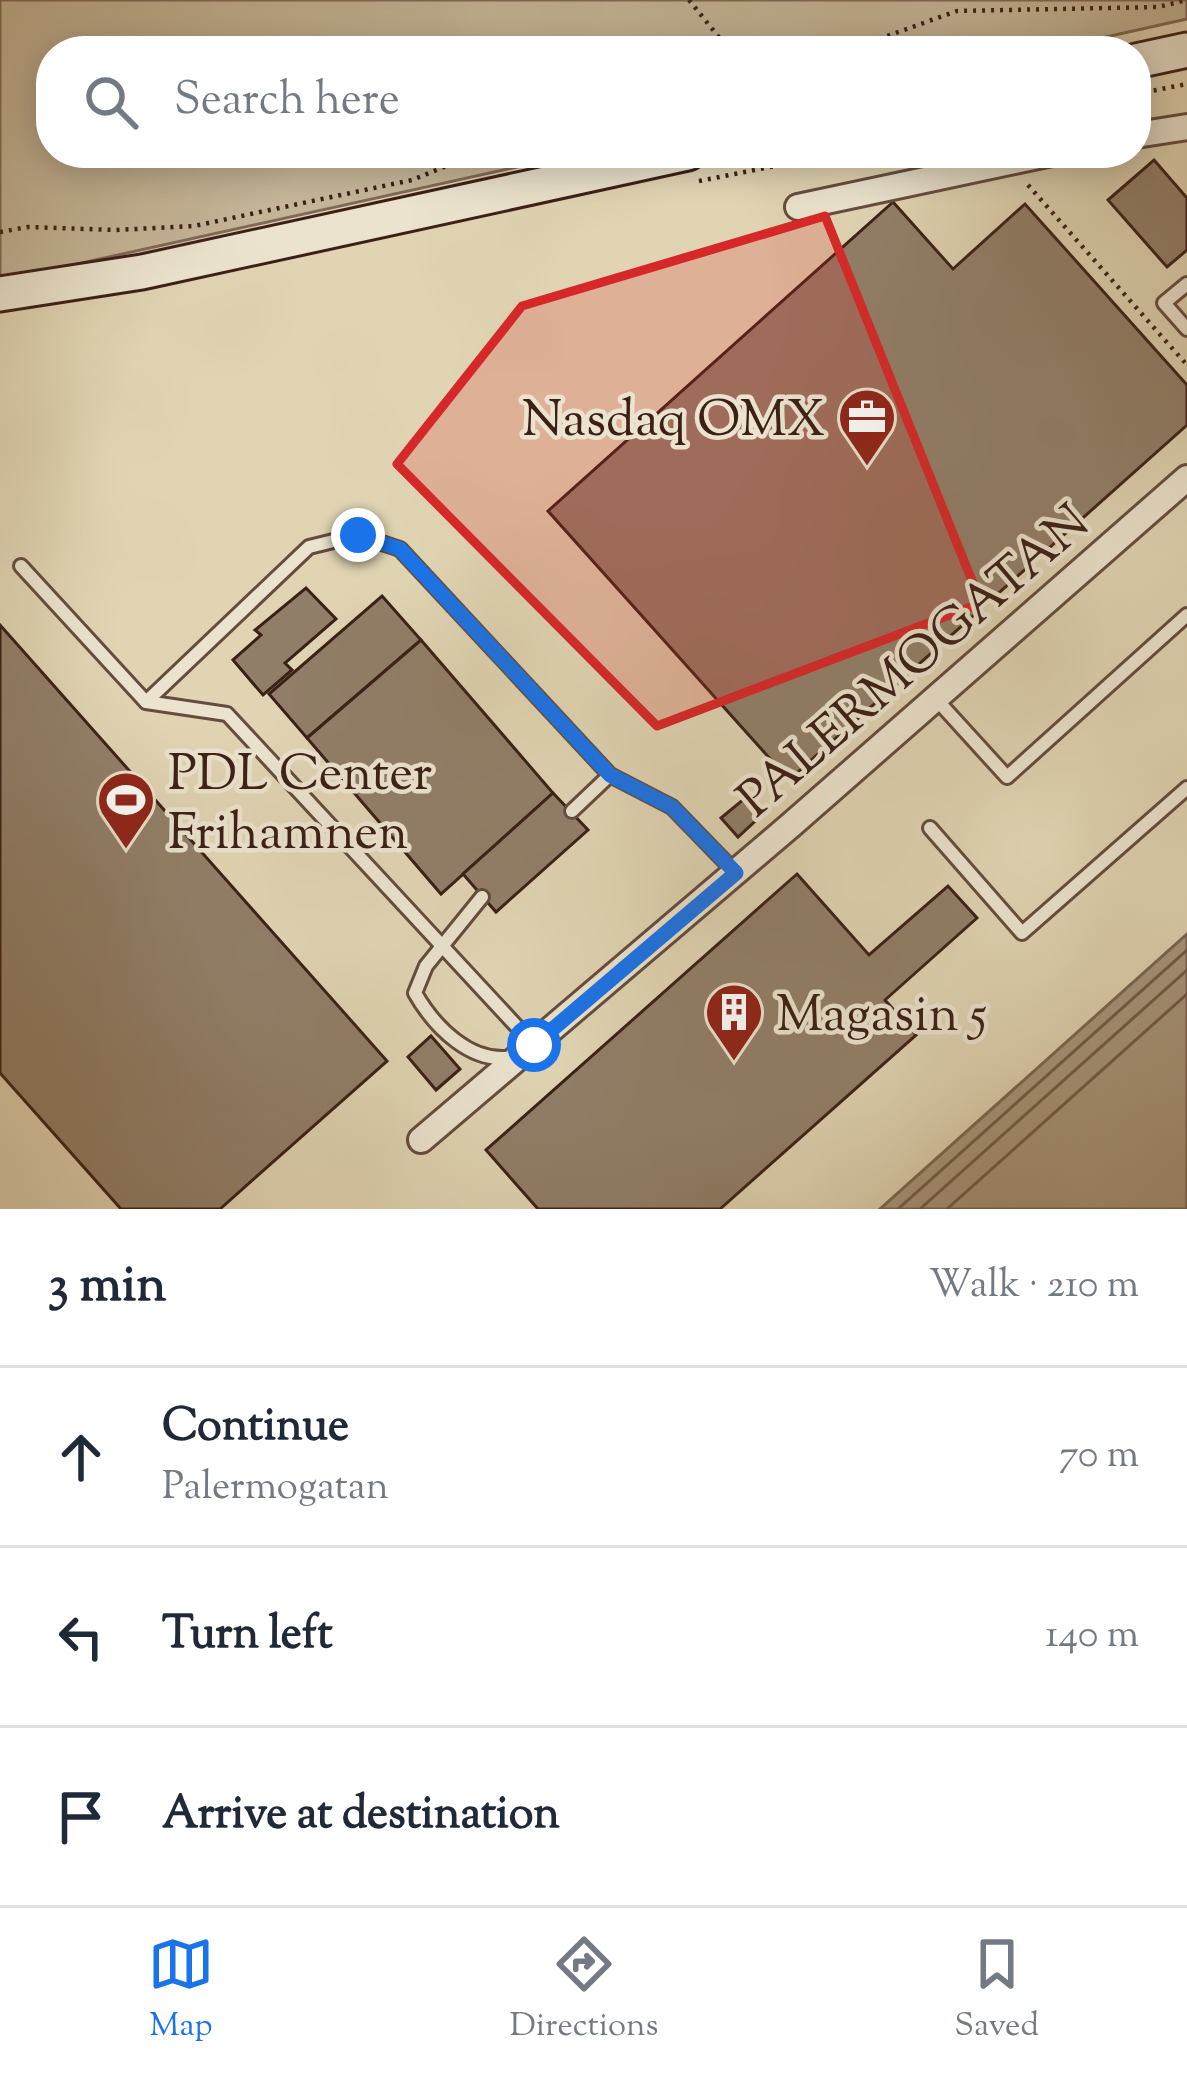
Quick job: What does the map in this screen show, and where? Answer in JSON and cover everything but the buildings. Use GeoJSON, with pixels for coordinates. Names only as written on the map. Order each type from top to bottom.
{"type":"FeatureCollection","features":[{"type":"Feature","properties":{"kind":"street"},"geometry":{"type":"LineString","coordinates":[[1151,58],[1187,50]]}},
{"type":"Feature","properties":{"kind":"street"},"geometry":{"type":"LineString","coordinates":[[1151,133],[1187,127]]}},
{"type":"Feature","properties":{"kind":"street"},"geometry":{"type":"LineString","coordinates":[[0,294],[142,272],[619,168]]}},
{"type":"Feature","properties":{"kind":"street"},"geometry":{"type":"LineString","coordinates":[[798,207],[985,168]]}},
{"type":"Feature","properties":{"kind":"street","name":"PALERMOGATAN"},"geometry":{"type":"LineString","coordinates":[[421,1140],[736,873],[1187,478]]}},
{"type":"Feature","properties":{"kind":"lane"},"geometry":{"type":"LineString","coordinates":[[1187,284],[1165,303],[1187,328]]}},
{"type":"Feature","properties":{"kind":"lane"},"geometry":{"type":"LineString","coordinates":[[146,702],[309,547],[358,535],[400,549],[610,775],[672,807],[736,873]]}},
{"type":"Feature","properties":{"kind":"lane"},"geometry":{"type":"LineString","coordinates":[[21,566],[146,702],[227,713],[442,946],[528,1050],[482,1058],[461,1046],[415,993],[417,980],[442,946],[482,897]]}},
{"type":"Feature","properties":{"kind":"lane"},"geometry":{"type":"LineString","coordinates":[[934,698],[1007,776],[1187,615]]}},
{"type":"Feature","properties":{"kind":"lane"},"geometry":{"type":"LineString","coordinates":[[572,811],[610,775]]}},
{"type":"Feature","properties":{"kind":"lane"},"geometry":{"type":"LineString","coordinates":[[930,828],[1022,933],[1187,788]]}},
{"type":"Feature","properties":{"kind":"path"},"geometry":{"type":"LineString","coordinates":[[689,0],[718,36]]}},
{"type":"Feature","properties":{"kind":"path"},"geometry":{"type":"LineString","coordinates":[[887,36],[957,11],[1158,7],[1187,0]]}},
{"type":"Feature","properties":{"kind":"path"},"geometry":{"type":"LineString","coordinates":[[1151,91],[1187,84]]}},
{"type":"Feature","properties":{"kind":"path"},"geometry":{"type":"LineString","coordinates":[[0,232],[28,227],[194,226],[412,180],[441,168]]}},
{"type":"Feature","properties":{"kind":"path"},"geometry":{"type":"LineString","coordinates":[[1013,168],[1187,365]]}},
{"type":"Feature","properties":{"kind":"highlighted area"},"geometry":{"type":"Polygon","coordinates":[[[825,216],[981,603],[657,726],[397,464],[522,306],[825,216]]]}},
{"type":"Feature","properties":{"kind":"shaded area"},"geometry":{"type":"Polygon","coordinates":[[[0,0],[1187,0],[1187,19],[1110,36],[36,36],[36,168],[512,168],[0,281],[0,0]]]}},
{"type":"Feature","properties":{"kind":"water"},"geometry":{"type":"Polygon","coordinates":[[[1187,934],[1187,1209],[880,1209],[1187,934]]]}},
{"type":"Feature","properties":{"kind":"place","name":"Nasdaq OMX"},"geometry":{"type":"Point","coordinates":[867,468]}},
{"type":"Feature","properties":{"kind":"place","name":"PDL Center Frihamnen"},"geometry":{"type":"Point","coordinates":[126,851]}},
{"type":"Feature","properties":{"kind":"place","name":"Magasin 5"},"geometry":{"type":"Point","coordinates":[734,1063]}},
{"type":"Feature","properties":{"kind":"route"},"geometry":{"type":"LineString","coordinates":[[358,535],[400,549],[610,775],[672,807],[736,873],[534,1045]]}}]}
